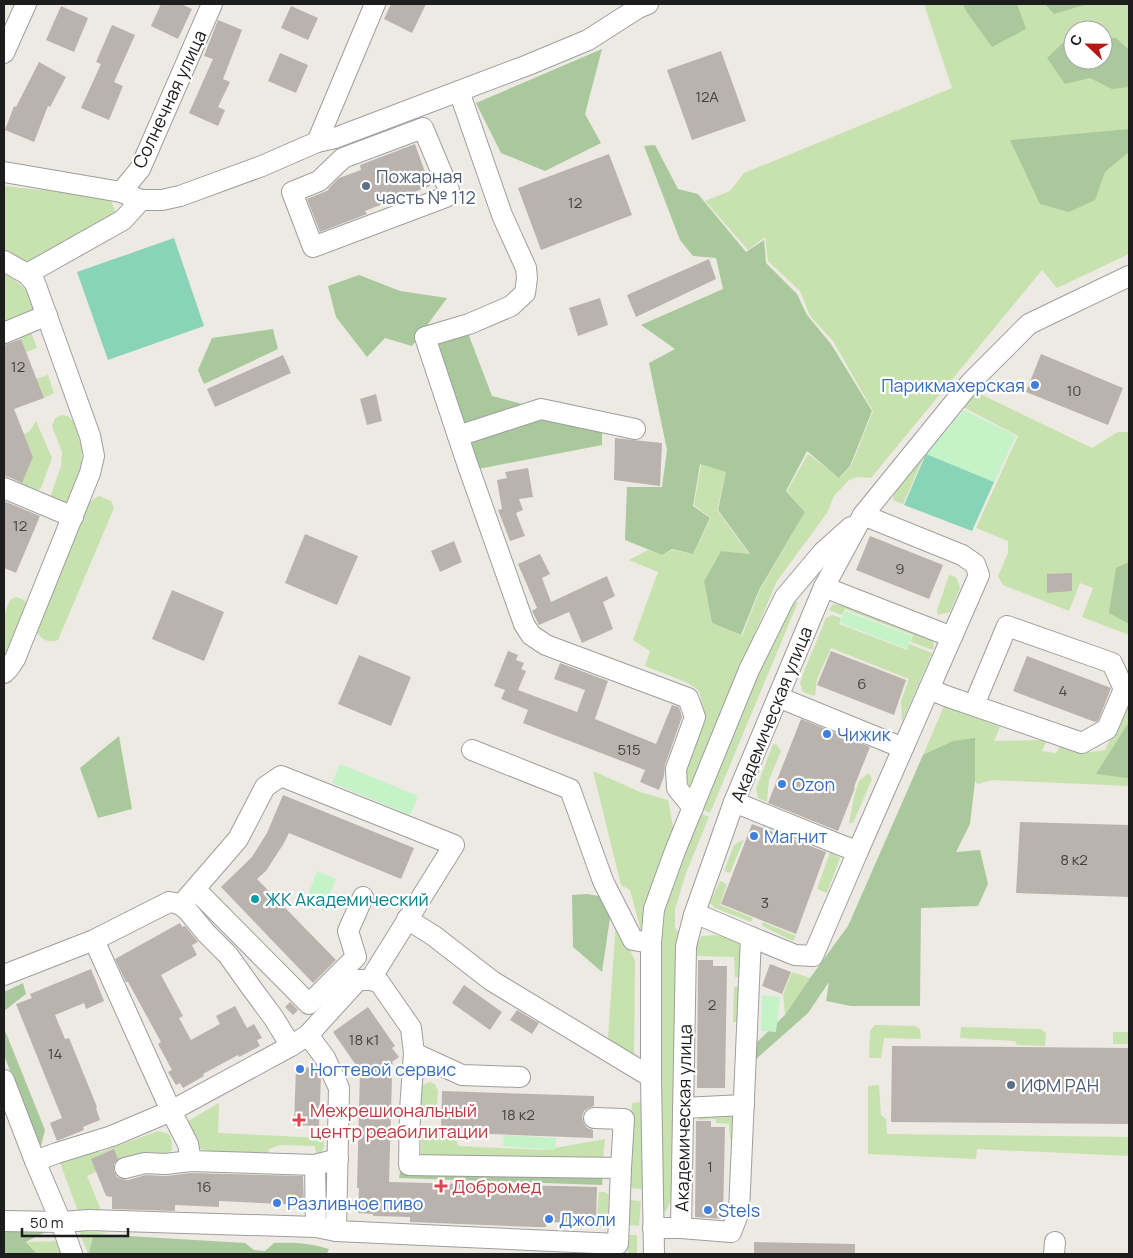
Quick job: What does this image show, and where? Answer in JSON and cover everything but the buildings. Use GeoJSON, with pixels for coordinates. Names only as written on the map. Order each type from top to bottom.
{"type":"FeatureCollection","features":[{"type":"Feature","properties":{"kind":"street"},"geometry":{"type":"LineString","coordinates":[[4,53],[26,4]]}},
{"type":"Feature","properties":{"kind":"street","name":"Солнечная улица"},"geometry":{"type":"LineString","coordinates":[[121,192],[140,169],[212,4]]}},
{"type":"Feature","properties":{"kind":"street"},"geometry":{"type":"LineString","coordinates":[[326,140],[375,4]]}},
{"type":"Feature","properties":{"kind":"street"},"geometry":{"type":"LineString","coordinates":[[4,172],[121,192],[141,200],[162,200],[180,196],[528,65],[588,40],[643,5]]}},
{"type":"Feature","properties":{"kind":"street"},"geometry":{"type":"LineString","coordinates":[[458,92],[502,215],[526,268],[525,293],[511,306],[469,324],[425,337],[524,624],[531,635],[546,645],[688,698],[696,717],[676,769],[677,788],[693,808]]}},
{"type":"Feature","properties":{"kind":"street"},"geometry":{"type":"LineString","coordinates":[[423,128],[449,190],[448,194],[446,198],[313,247],[292,192],[319,180],[343,158],[423,128]]}},
{"type":"Feature","properties":{"kind":"street"},"geometry":{"type":"LineString","coordinates":[[326,140],[343,158]]}},
{"type":"Feature","properties":{"kind":"street"},"geometry":{"type":"LineString","coordinates":[[28,274],[123,220],[141,200]]}},
{"type":"Feature","properties":{"kind":"street"},"geometry":{"type":"LineString","coordinates":[[4,261],[28,274],[35,283],[90,436],[94,456],[90,473],[73,517],[15,659],[4,673]]}},
{"type":"Feature","properties":{"kind":"street","name":"Академическая улица"},"geometry":{"type":"LineString","coordinates":[[654,1254],[653,1228],[681,1228],[686,946],[694,916],[734,802],[824,587],[863,515],[971,382],[1030,324],[1129,276]]}},
{"type":"Feature","properties":{"kind":"street"},"geometry":{"type":"LineString","coordinates":[[4,333],[47,315]]}},
{"type":"Feature","properties":{"kind":"street"},"geometry":{"type":"LineString","coordinates":[[458,436],[541,409],[635,429]]}},
{"type":"Feature","properties":{"kind":"street"},"geometry":{"type":"LineString","coordinates":[[4,488],[73,517]]}},
{"type":"Feature","properties":{"kind":"street"},"geometry":{"type":"LineString","coordinates":[[653,1228],[650,1077],[651,943],[654,909],[675,851],[748,670],[785,597],[823,552],[863,515],[962,555],[975,564],[979,575],[813,956],[795,955],[704,917],[694,916]]}},
{"type":"Feature","properties":{"kind":"street"},"geometry":{"type":"LineString","coordinates":[[824,587],[952,636]]}},
{"type":"Feature","properties":{"kind":"street"},"geometry":{"type":"LineString","coordinates":[[929,689],[974,705],[1082,743],[1107,729],[1124,689],[1112,663],[1007,626],[974,705]]}},
{"type":"Feature","properties":{"kind":"street"},"geometry":{"type":"LineString","coordinates":[[778,697],[903,748]]}},
{"type":"Feature","properties":{"kind":"street"},"geometry":{"type":"LineString","coordinates":[[472,750],[570,789],[603,881],[633,940],[651,943]]}},
{"type":"Feature","properties":{"kind":"street"},"geometry":{"type":"LineString","coordinates":[[181,905],[238,839],[264,788],[281,776],[454,846],[370,980]]}},
{"type":"Feature","properties":{"kind":"street"},"geometry":{"type":"LineString","coordinates":[[734,802],[858,851]]}},
{"type":"Feature","properties":{"kind":"street"},"geometry":{"type":"LineString","coordinates":[[195,889],[309,1004],[356,957],[348,931],[363,897]]}},
{"type":"Feature","properties":{"kind":"street"},"geometry":{"type":"LineString","coordinates":[[4,975],[94,940],[169,902],[175,902],[188,911],[228,955],[273,1017],[291,1046]]}},
{"type":"Feature","properties":{"kind":"street"},"geometry":{"type":"LineString","coordinates":[[407,920],[434,936],[492,981],[650,1077]]}},
{"type":"Feature","properties":{"kind":"street"},"geometry":{"type":"LineString","coordinates":[[681,1228],[731,1232],[739,1212],[751,936]]}},
{"type":"Feature","properties":{"kind":"street"},"geometry":{"type":"LineString","coordinates":[[94,940],[171,1111],[188,1144],[191,1160]]}},
{"type":"Feature","properties":{"kind":"street"},"geometry":{"type":"LineString","coordinates":[[35,1161],[112,1136],[171,1111],[308,1035],[358,980],[370,980],[379,982],[410,1028],[414,1053],[409,1165],[621,1168]]}},
{"type":"Feature","properties":{"kind":"street"},"geometry":{"type":"LineString","coordinates":[[308,1035],[326,1058],[339,1088],[336,1231]]}},
{"type":"Feature","properties":{"kind":"street"},"geometry":{"type":"LineString","coordinates":[[414,1053],[462,1075],[520,1077]]}},
{"type":"Feature","properties":{"kind":"street"},"geometry":{"type":"LineString","coordinates":[[4,1080],[72,1254]]}},
{"type":"Feature","properties":{"kind":"street"},"geometry":{"type":"LineString","coordinates":[[683,1108],[744,1105]]}},
{"type":"Feature","properties":{"kind":"street"},"geometry":{"type":"LineString","coordinates":[[4,1221],[61,1222],[89,1220],[316,1227],[336,1231],[618,1244],[624,1118],[594,1118]]}},
{"type":"Feature","properties":{"kind":"street"},"geometry":{"type":"LineString","coordinates":[[126,1168],[146,1163],[166,1164],[191,1160],[316,1165],[338,1159]]}},
{"type":"Feature","properties":{"kind":"street"},"geometry":{"type":"LineString","coordinates":[[316,1165],[316,1227]]}},
{"type":"Feature","properties":{"kind":"green space"},"geometry":{"type":"Polygon","coordinates":[[[924,4],[1129,4],[1129,254],[1057,288],[1042,270],[871,478],[857,477],[849,480],[834,496],[827,513],[777,581],[691,787],[682,778],[704,711],[699,691],[688,683],[645,666],[650,651],[633,640],[658,572],[629,560],[648,550],[662,555],[672,550],[693,554],[711,518],[694,505],[701,464],[726,472],[717,510],[749,554],[721,551],[704,581],[712,623],[742,636],[760,590],[805,512],[787,491],[808,454],[840,478],[851,466],[873,411],[833,341],[810,316],[800,291],[768,261],[765,237],[748,250],[705,201],[730,191],[744,173],[952,88],[924,4]]]}},
{"type":"Feature","properties":{"kind":"green space"},"geometry":{"type":"Polygon","coordinates":[[[963,4],[1017,4],[1026,29],[992,47],[963,4]]]}},
{"type":"Feature","properties":{"kind":"green space"},"geometry":{"type":"Polygon","coordinates":[[[1045,4],[1088,4],[1054,14],[1045,4]]]}},
{"type":"Feature","properties":{"kind":"green space"},"geometry":{"type":"Polygon","coordinates":[[[1113,38],[1116,38],[1129,50],[1129,87],[1112,89],[1090,78],[1065,84],[1047,58],[1063,43],[1063,70],[1113,70],[1113,38]]]}},
{"type":"Feature","properties":{"kind":"green space"},"geometry":{"type":"Polygon","coordinates":[[[602,49],[585,114],[601,143],[545,171],[501,153],[476,103],[602,49]]]}},
{"type":"Feature","properties":{"kind":"green space"},"geometry":{"type":"Polygon","coordinates":[[[1129,129],[1129,152],[1105,172],[1095,200],[1069,212],[1040,204],[1010,140],[1129,129]]]}},
{"type":"Feature","properties":{"kind":"green space"},"geometry":{"type":"Polygon","coordinates":[[[655,145],[678,189],[698,194],[746,252],[764,240],[766,263],[797,294],[807,315],[831,344],[872,411],[850,466],[839,478],[807,451],[786,491],[805,512],[759,590],[741,635],[712,623],[704,581],[721,551],[750,554],[718,510],[726,472],[700,464],[693,506],[710,518],[693,554],[672,549],[662,555],[625,540],[627,487],[662,487],[667,450],[649,363],[675,349],[641,325],[723,289],[716,258],[693,256],[680,240],[644,146],[655,145]]]}},
{"type":"Feature","properties":{"kind":"green space"},"geometry":{"type":"Polygon","coordinates":[[[4,186],[98,194],[111,200],[116,214],[24,265],[4,251],[4,186]]]}},
{"type":"Feature","properties":{"kind":"green space"},"geometry":{"type":"Polygon","coordinates":[[[174,238],[204,326],[108,360],[77,272],[174,238]]]}},
{"type":"Feature","properties":{"kind":"green space"},"geometry":{"type":"Polygon","coordinates":[[[4,272],[27,291],[37,305],[33,314],[4,326],[4,272]]]}},
{"type":"Feature","properties":{"kind":"green space"},"geometry":{"type":"Polygon","coordinates":[[[359,275],[400,291],[447,298],[412,346],[385,338],[367,357],[336,317],[328,286],[359,275]]]}},
{"type":"Feature","properties":{"kind":"green space"},"geometry":{"type":"Polygon","coordinates":[[[273,329],[278,349],[204,384],[198,370],[212,338],[273,329]]]}},
{"type":"Feature","properties":{"kind":"green space"},"geometry":{"type":"Polygon","coordinates":[[[31,332],[37,348],[26,352],[20,336],[31,332]]]}},
{"type":"Feature","properties":{"kind":"green space"},"geometry":{"type":"Polygon","coordinates":[[[468,333],[492,396],[602,425],[602,445],[478,469],[432,343],[468,333]]]}},
{"type":"Feature","properties":{"kind":"green space"},"geometry":{"type":"Polygon","coordinates":[[[48,375],[54,393],[44,398],[36,379],[48,375]]]}},
{"type":"Feature","properties":{"kind":"green space"},"geometry":{"type":"Polygon","coordinates":[[[976,392],[1092,448],[1118,432],[1129,432],[1129,635],[1082,617],[1093,588],[1080,583],[1069,611],[1003,585],[998,576],[1008,553],[1008,541],[976,528],[1018,436],[963,407],[976,392]]]}},
{"type":"Feature","properties":{"kind":"green space"},"geometry":{"type":"Polygon","coordinates":[[[964,410],[1016,436],[994,482],[926,454],[964,410]]]}},
{"type":"Feature","properties":{"kind":"green space"},"geometry":{"type":"Polygon","coordinates":[[[62,415],[68,416],[74,422],[82,448],[81,470],[67,505],[52,502],[51,495],[61,466],[62,452],[52,426],[55,418],[62,415]]]}},
{"type":"Feature","properties":{"kind":"green space"},"geometry":{"type":"Polygon","coordinates":[[[36,421],[52,458],[41,488],[33,493],[20,487],[33,457],[24,434],[29,432],[36,421]]]}},
{"type":"Feature","properties":{"kind":"green space"},"geometry":{"type":"Polygon","coordinates":[[[925,454],[903,504],[893,500],[894,491],[925,454]]]}},
{"type":"Feature","properties":{"kind":"green space"},"geometry":{"type":"Polygon","coordinates":[[[926,454],[994,482],[972,531],[904,505],[926,454]]]}},
{"type":"Feature","properties":{"kind":"green space"},"geometry":{"type":"Polygon","coordinates":[[[99,496],[111,501],[114,508],[58,640],[47,641],[37,633],[37,626],[89,502],[99,496]]]}},
{"type":"Feature","properties":{"kind":"green space"},"geometry":{"type":"Polygon","coordinates":[[[1129,562],[1129,624],[1109,613],[1116,568],[1129,562]]]}},
{"type":"Feature","properties":{"kind":"green space"},"geometry":{"type":"Polygon","coordinates":[[[949,575],[956,577],[960,588],[950,612],[938,615],[937,610],[949,575]]]}},
{"type":"Feature","properties":{"kind":"green space"},"geometry":{"type":"Polygon","coordinates":[[[16,597],[24,600],[28,608],[4,663],[4,615],[10,600],[16,597]]]}},
{"type":"Feature","properties":{"kind":"green space"},"geometry":{"type":"Polygon","coordinates":[[[798,602],[710,813],[700,808],[788,603],[798,602]]]}},
{"type":"Feature","properties":{"kind":"green space"},"geometry":{"type":"Polygon","coordinates":[[[835,604],[932,640],[933,649],[911,642],[913,635],[845,609],[842,615],[829,610],[835,604]]]}},
{"type":"Feature","properties":{"kind":"green space"},"geometry":{"type":"Polygon","coordinates":[[[845,611],[912,636],[907,649],[840,623],[845,611]]]}},
{"type":"Feature","properties":{"kind":"green space"},"geometry":{"type":"Polygon","coordinates":[[[832,615],[841,618],[839,624],[907,650],[909,644],[932,653],[902,722],[901,701],[909,679],[831,648],[817,679],[815,696],[803,692],[800,683],[803,674],[826,618],[832,615]]]}},
{"type":"Feature","properties":{"kind":"green space"},"geometry":{"type":"Polygon","coordinates":[[[1129,699],[1129,786],[992,780],[978,784],[975,781],[975,739],[923,755],[944,706],[1000,727],[994,741],[1047,740],[1042,751],[1056,753],[1061,744],[1083,753],[1105,750],[1129,699]]]}},
{"type":"Feature","properties":{"kind":"green space"},"geometry":{"type":"Polygon","coordinates":[[[1129,722],[1129,778],[1096,774],[1129,722]]]}},
{"type":"Feature","properties":{"kind":"green space"},"geometry":{"type":"Polygon","coordinates":[[[119,736],[132,809],[98,818],[80,768],[119,736]]]}},
{"type":"Feature","properties":{"kind":"green space"},"geometry":{"type":"Polygon","coordinates":[[[975,738],[975,781],[970,824],[956,852],[980,850],[988,884],[978,906],[921,908],[920,1006],[851,1006],[826,1001],[829,982],[808,1013],[755,1060],[755,1044],[785,1015],[848,926],[923,755],[953,741],[975,738]]]}},
{"type":"Feature","properties":{"kind":"green space"},"geometry":{"type":"Polygon","coordinates":[[[773,744],[777,745],[781,751],[769,780],[767,802],[758,798],[756,789],[773,744]]]}},
{"type":"Feature","properties":{"kind":"green space"},"geometry":{"type":"Polygon","coordinates":[[[340,764],[418,796],[410,815],[332,783],[340,764]]]}},
{"type":"Feature","properties":{"kind":"green space"},"geometry":{"type":"Polygon","coordinates":[[[593,771],[640,792],[668,800],[674,831],[644,905],[641,931],[630,890],[621,885],[593,771]]]}},
{"type":"Feature","properties":{"kind":"green space"},"geometry":{"type":"Polygon","coordinates":[[[869,773],[872,779],[853,823],[849,823],[859,781],[869,773]]]}},
{"type":"Feature","properties":{"kind":"green space"},"geometry":{"type":"Polygon","coordinates":[[[698,812],[709,817],[686,873],[675,909],[675,928],[681,935],[673,1192],[668,1207],[662,1215],[657,930],[698,812]]]}},
{"type":"Feature","properties":{"kind":"green space"},"geometry":{"type":"Polygon","coordinates":[[[744,839],[730,873],[724,871],[734,845],[744,839]]]}},
{"type":"Feature","properties":{"kind":"green space"},"geometry":{"type":"Polygon","coordinates":[[[830,852],[840,858],[827,893],[817,889],[830,852]]]}},
{"type":"Feature","properties":{"kind":"green space"},"geometry":{"type":"Polygon","coordinates":[[[317,871],[336,879],[323,911],[308,895],[317,871]]]}},
{"type":"Feature","properties":{"kind":"green space"},"geometry":{"type":"Polygon","coordinates":[[[720,881],[727,884],[720,905],[753,918],[751,922],[715,908],[710,903],[720,881]]]}},
{"type":"Feature","properties":{"kind":"green space"},"geometry":{"type":"Polygon","coordinates":[[[587,894],[605,897],[611,911],[602,972],[573,947],[572,895],[587,894]]]}},
{"type":"Feature","properties":{"kind":"green space"},"geometry":{"type":"Polygon","coordinates":[[[616,921],[635,961],[634,1059],[608,1038],[616,921]]]}},
{"type":"Feature","properties":{"kind":"green space"},"geometry":{"type":"Polygon","coordinates":[[[763,922],[796,936],[793,941],[762,926],[763,922]]]}},
{"type":"Feature","properties":{"kind":"green space"},"geometry":{"type":"Polygon","coordinates":[[[715,935],[730,938],[743,946],[742,978],[735,977],[734,957],[697,956],[697,944],[702,936],[715,935]]]}},
{"type":"Feature","properties":{"kind":"green space"},"geometry":{"type":"Polygon","coordinates":[[[792,972],[810,978],[785,1015],[783,995],[792,972]]]}},
{"type":"Feature","properties":{"kind":"green space"},"geometry":{"type":"Polygon","coordinates":[[[23,983],[26,994],[4,1011],[4,992],[23,983]]]}},
{"type":"Feature","properties":{"kind":"green space"},"geometry":{"type":"Polygon","coordinates":[[[734,987],[742,987],[741,1022],[733,1022],[734,987]]]}},
{"type":"Feature","properties":{"kind":"green space"},"geometry":{"type":"Polygon","coordinates":[[[762,995],[780,997],[776,1032],[761,1031],[762,995]]]}},
{"type":"Feature","properties":{"kind":"green space"},"geometry":{"type":"Polygon","coordinates":[[[875,1025],[915,1026],[920,1029],[921,1039],[884,1038],[881,1058],[869,1058],[870,1031],[875,1025]]]}},
{"type":"Feature","properties":{"kind":"green space"},"geometry":{"type":"Polygon","coordinates":[[[961,1027],[1041,1029],[1046,1033],[1045,1046],[1017,1045],[1015,1041],[960,1038],[961,1027]]]}},
{"type":"Feature","properties":{"kind":"green space"},"geometry":{"type":"Polygon","coordinates":[[[4,1028],[45,1130],[40,1150],[4,1055],[4,1028]]]}},
{"type":"Feature","properties":{"kind":"green space"},"geometry":{"type":"Polygon","coordinates":[[[1113,1032],[1129,1032],[1129,1044],[1113,1044],[1113,1032]]]}},
{"type":"Feature","properties":{"kind":"green space"},"geometry":{"type":"Polygon","coordinates":[[[429,1082],[435,1084],[438,1091],[437,1108],[419,1108],[421,1086],[429,1082]]]}},
{"type":"Feature","properties":{"kind":"green space"},"geometry":{"type":"Polygon","coordinates":[[[879,1085],[881,1115],[886,1119],[887,1134],[1129,1137],[1129,1156],[977,1149],[976,1159],[868,1154],[868,1086],[879,1085]]]}},
{"type":"Feature","properties":{"kind":"green space"},"geometry":{"type":"Polygon","coordinates":[[[641,1102],[643,1115],[641,1158],[644,1169],[643,1189],[630,1188],[632,1103],[641,1102]]]}},
{"type":"Feature","properties":{"kind":"green space"},"geometry":{"type":"Polygon","coordinates":[[[219,1103],[218,1133],[324,1138],[324,1147],[321,1154],[316,1155],[315,1146],[280,1145],[269,1149],[268,1155],[209,1151],[197,1148],[188,1121],[219,1103]]]}},
{"type":"Feature","properties":{"kind":"green space"},"geometry":{"type":"Polygon","coordinates":[[[699,1114],[733,1115],[733,1139],[730,1139],[729,1124],[716,1123],[715,1119],[699,1120],[699,1114]]]}},
{"type":"Feature","properties":{"kind":"green space"},"geometry":{"type":"Polygon","coordinates":[[[422,1126],[454,1137],[459,1146],[544,1150],[605,1139],[603,1159],[427,1159],[421,1155],[422,1126]]]}},
{"type":"Feature","properties":{"kind":"green space"},"geometry":{"type":"Polygon","coordinates":[[[158,1131],[169,1134],[172,1150],[168,1154],[147,1152],[126,1158],[87,1176],[103,1215],[79,1214],[59,1160],[81,1152],[101,1152],[158,1131]]]}},
{"type":"Feature","properties":{"kind":"green space"},"geometry":{"type":"Polygon","coordinates":[[[504,1135],[556,1138],[555,1150],[503,1146],[504,1135]]]}},
{"type":"Feature","properties":{"kind":"green space"},"geometry":{"type":"Polygon","coordinates":[[[401,1166],[603,1174],[602,1185],[399,1178],[401,1166]]]}},
{"type":"Feature","properties":{"kind":"green space"},"geometry":{"type":"Polygon","coordinates":[[[599,1192],[605,1192],[609,1195],[608,1225],[605,1227],[596,1227],[599,1192]]]}},
{"type":"Feature","properties":{"kind":"green space"},"geometry":{"type":"Polygon","coordinates":[[[630,1200],[641,1201],[639,1226],[629,1225],[630,1200]]]}},
{"type":"Feature","properties":{"kind":"green space"},"geometry":{"type":"Polygon","coordinates":[[[4,1225],[47,1231],[26,1242],[36,1253],[4,1254],[4,1225]]]}},
{"type":"Feature","properties":{"kind":"green space"},"geometry":{"type":"Polygon","coordinates":[[[79,1231],[109,1233],[93,1237],[89,1252],[91,1254],[88,1254],[79,1231]]]}},
{"type":"Feature","properties":{"kind":"green space"},"geometry":{"type":"Polygon","coordinates":[[[628,1235],[637,1235],[637,1254],[628,1254],[628,1235]]]}},
{"type":"Feature","properties":{"kind":"green space"},"geometry":{"type":"Polygon","coordinates":[[[127,1236],[245,1243],[254,1250],[265,1251],[274,1243],[308,1244],[329,1249],[327,1254],[91,1254],[89,1252],[93,1237],[127,1236]]]}},
{"type":"Feature","properties":{"kind":"green space"},"geometry":{"type":"Polygon","coordinates":[[[60,1241],[65,1254],[26,1254],[36,1253],[27,1242],[60,1241]]]}},
{"type":"Feature","properties":{"kind":"place","name":"Пожарная часть № 112"},"geometry":{"type":"Point","coordinates":[366,186]}},
{"type":"Feature","properties":{"kind":"place","name":"Парикмахерская"},"geometry":{"type":"Point","coordinates":[1035,385]}},
{"type":"Feature","properties":{"kind":"place","name":"Чижик"},"geometry":{"type":"Point","coordinates":[827,734]}},
{"type":"Feature","properties":{"kind":"place","name":"Ozon"},"geometry":{"type":"Point","coordinates":[782,784]}},
{"type":"Feature","properties":{"kind":"place","name":"Магнит"},"geometry":{"type":"Point","coordinates":[754,836]}},
{"type":"Feature","properties":{"kind":"place","name":"ЖК Академический"},"geometry":{"type":"Point","coordinates":[255,899]}},
{"type":"Feature","properties":{"kind":"place","name":"Ногтевой сервис"},"geometry":{"type":"Point","coordinates":[300,1069]}},
{"type":"Feature","properties":{"kind":"place","name":"ИФМ РАН"},"geometry":{"type":"Point","coordinates":[1011,1085]}},
{"type":"Feature","properties":{"kind":"place","name":"Межрешиональный центр реабилитации"},"geometry":{"type":"Point","coordinates":[299,1120]}},
{"type":"Feature","properties":{"kind":"place","name":"Добромед"},"geometry":{"type":"Point","coordinates":[441,1186]}},
{"type":"Feature","properties":{"kind":"place","name":"Разливное пиво"},"geometry":{"type":"Point","coordinates":[277,1203]}},
{"type":"Feature","properties":{"kind":"place","name":"Stels"},"geometry":{"type":"Point","coordinates":[708,1210]}},
{"type":"Feature","properties":{"kind":"place","name":"Джоли"},"geometry":{"type":"Point","coordinates":[549,1219]}}]}
